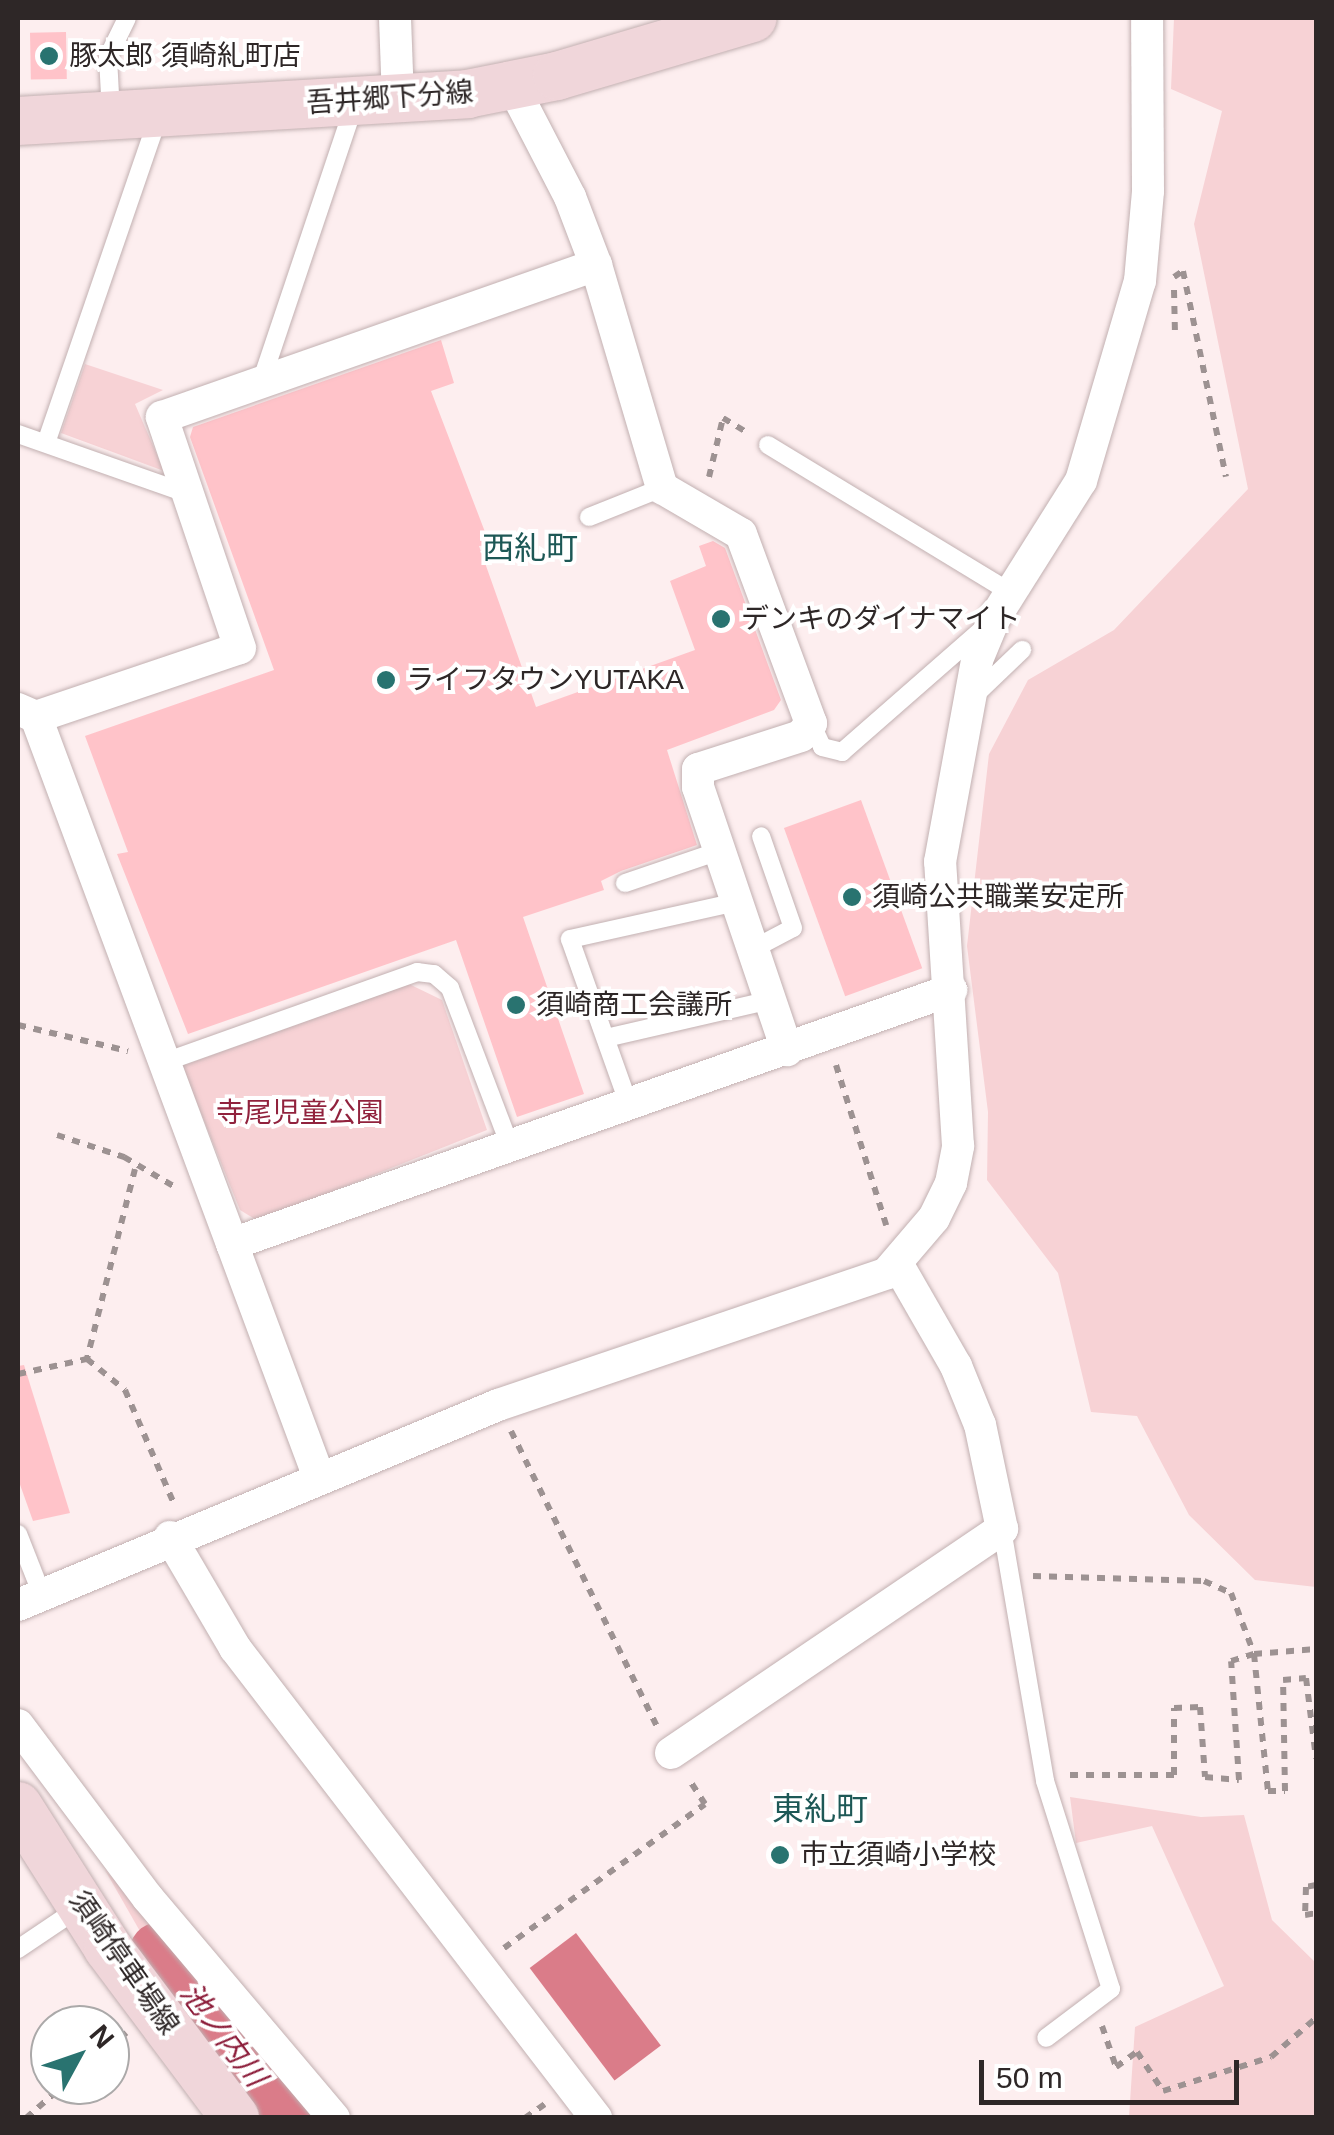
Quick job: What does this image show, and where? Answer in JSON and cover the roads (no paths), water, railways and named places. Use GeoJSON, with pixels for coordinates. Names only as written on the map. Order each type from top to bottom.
{"type":"FeatureCollection","features":[{"type":"Feature","properties":{"kind":"main road","name":"吾井郷下分線"},"geometry":{"type":"LineString","coordinates":[[18,121],[513,87],[753,18]]}},
{"type":"Feature","properties":{"kind":"main road","name":"須崎停車場線"},"geometry":{"type":"LineString","coordinates":[[18,1806],[83,1905],[235,2118]]}},
{"type":"Feature","properties":{"kind":"street"},"geometry":{"type":"LineString","coordinates":[[376,99],[395,18]]}},
{"type":"Feature","properties":{"kind":"street"},"geometry":{"type":"LineString","coordinates":[[30,1600],[178,1533],[498,1405],[899,1267],[934,1218],[952,1184],[958,1146],[940,862],[976,694],[977,660],[1002,606],[1089,484],[1140,282],[1148,191],[1142,19]]}},
{"type":"Feature","properties":{"kind":"street"},"geometry":{"type":"LineString","coordinates":[[513,87],[570,197],[596,265],[662,488],[741,534],[811,723],[801,736],[698,769],[719,850],[787,1050]]}},
{"type":"Feature","properties":{"kind":"street"},"geometry":{"type":"LineString","coordinates":[[318,1475],[27,713],[240,648],[162,417],[596,265]]}},
{"type":"Feature","properties":{"kind":"street"},"geometry":{"type":"LineString","coordinates":[[232,1244],[951,990]]}},
{"type":"Feature","properties":{"kind":"street"},"geometry":{"type":"LineString","coordinates":[[671,1752],[1002,1530],[980,1425],[956,1366],[899,1267]]}},
{"type":"Feature","properties":{"kind":"street"},"geometry":{"type":"LineString","coordinates":[[178,1533],[236,1648],[483,1964],[596,2118]]}},
{"type":"Feature","properties":{"kind":"street"},"geometry":{"type":"LineString","coordinates":[[18,1725],[148,1898],[334,2118]]}},
{"type":"Feature","properties":{"kind":"lane"},"geometry":{"type":"LineString","coordinates":[[111,113],[108,57],[127,18]]}},
{"type":"Feature","properties":{"kind":"lane"},"geometry":{"type":"LineString","coordinates":[[261,382],[376,99]]}},
{"type":"Feature","properties":{"kind":"lane"},"geometry":{"type":"LineString","coordinates":[[46,443],[160,112]]}},
{"type":"Feature","properties":{"kind":"lane"},"geometry":{"type":"LineString","coordinates":[[18,434],[186,493]]}},
{"type":"Feature","properties":{"kind":"lane"},"geometry":{"type":"LineString","coordinates":[[768,445],[1002,606],[842,752],[822,746],[811,723]]}},
{"type":"Feature","properties":{"kind":"lane"},"geometry":{"type":"LineString","coordinates":[[589,517],[662,488]]}},
{"type":"Feature","properties":{"kind":"lane"},"geometry":{"type":"LineString","coordinates":[[976,694],[1022,650]]}},
{"type":"Feature","properties":{"kind":"lane"},"geometry":{"type":"LineString","coordinates":[[753,949],[793,928],[761,836]]}},
{"type":"Feature","properties":{"kind":"lane"},"geometry":{"type":"LineString","coordinates":[[625,883],[719,850]]}},
{"type":"Feature","properties":{"kind":"lane"},"geometry":{"type":"LineString","coordinates":[[630,1105],[570,939],[736,902]]}},
{"type":"Feature","properties":{"kind":"lane"},"geometry":{"type":"LineString","coordinates":[[162,1064],[417,972],[434,974],[450,988],[510,1146]]}},
{"type":"Feature","properties":{"kind":"lane"},"geometry":{"type":"LineString","coordinates":[[606,1038],[770,1000]]}},
{"type":"Feature","properties":{"kind":"lane"},"geometry":{"type":"LineString","coordinates":[[1002,1530],[1045,1781],[1111,1988],[1095,2006],[1046,2038]]}},
{"type":"Feature","properties":{"kind":"lane"},"geometry":{"type":"LineString","coordinates":[[19,1542],[30,1600]]}},
{"type":"Feature","properties":{"kind":"lane"},"geometry":{"type":"LineString","coordinates":[[18,1948],[83,1905]]}},
{"type":"Feature","properties":{"kind":"waterway","name":"池ノ内川"},"geometry":{"type":"LineString","coordinates":[[160,1953],[286,2118]]}},
{"type":"Feature","properties":{"kind":"place","name":"豚太郎 須崎糺町店"},"geometry":{"type":"Point","coordinates":[49,56]}},
{"type":"Feature","properties":{"kind":"place","name":"デンキのダイナマイト"},"geometry":{"type":"Point","coordinates":[721,619]}},
{"type":"Feature","properties":{"kind":"place","name":"ライフタウンYUTAKA"},"geometry":{"type":"Point","coordinates":[386,680]}},
{"type":"Feature","properties":{"kind":"place","name":"須崎公共職業安定所"},"geometry":{"type":"Point","coordinates":[852,897]}},
{"type":"Feature","properties":{"kind":"place","name":"須崎商工会議所"},"geometry":{"type":"Point","coordinates":[516,1005]}},
{"type":"Feature","properties":{"kind":"place","name":"市立須崎小学校"},"geometry":{"type":"Point","coordinates":[780,1855]}},
{"type":"Feature","properties":{"kind":"district","name":"西糺町"},"geometry":{"type":"Point","coordinates":[530,548]}},
{"type":"Feature","properties":{"kind":"district","name":"東糺町"},"geometry":{"type":"Point","coordinates":[820,1809]}},
{"type":"Feature","properties":{"kind":"park label","name":"寺尾児童公園"},"geometry":{"type":"Point","coordinates":[300,1113]}}]}
